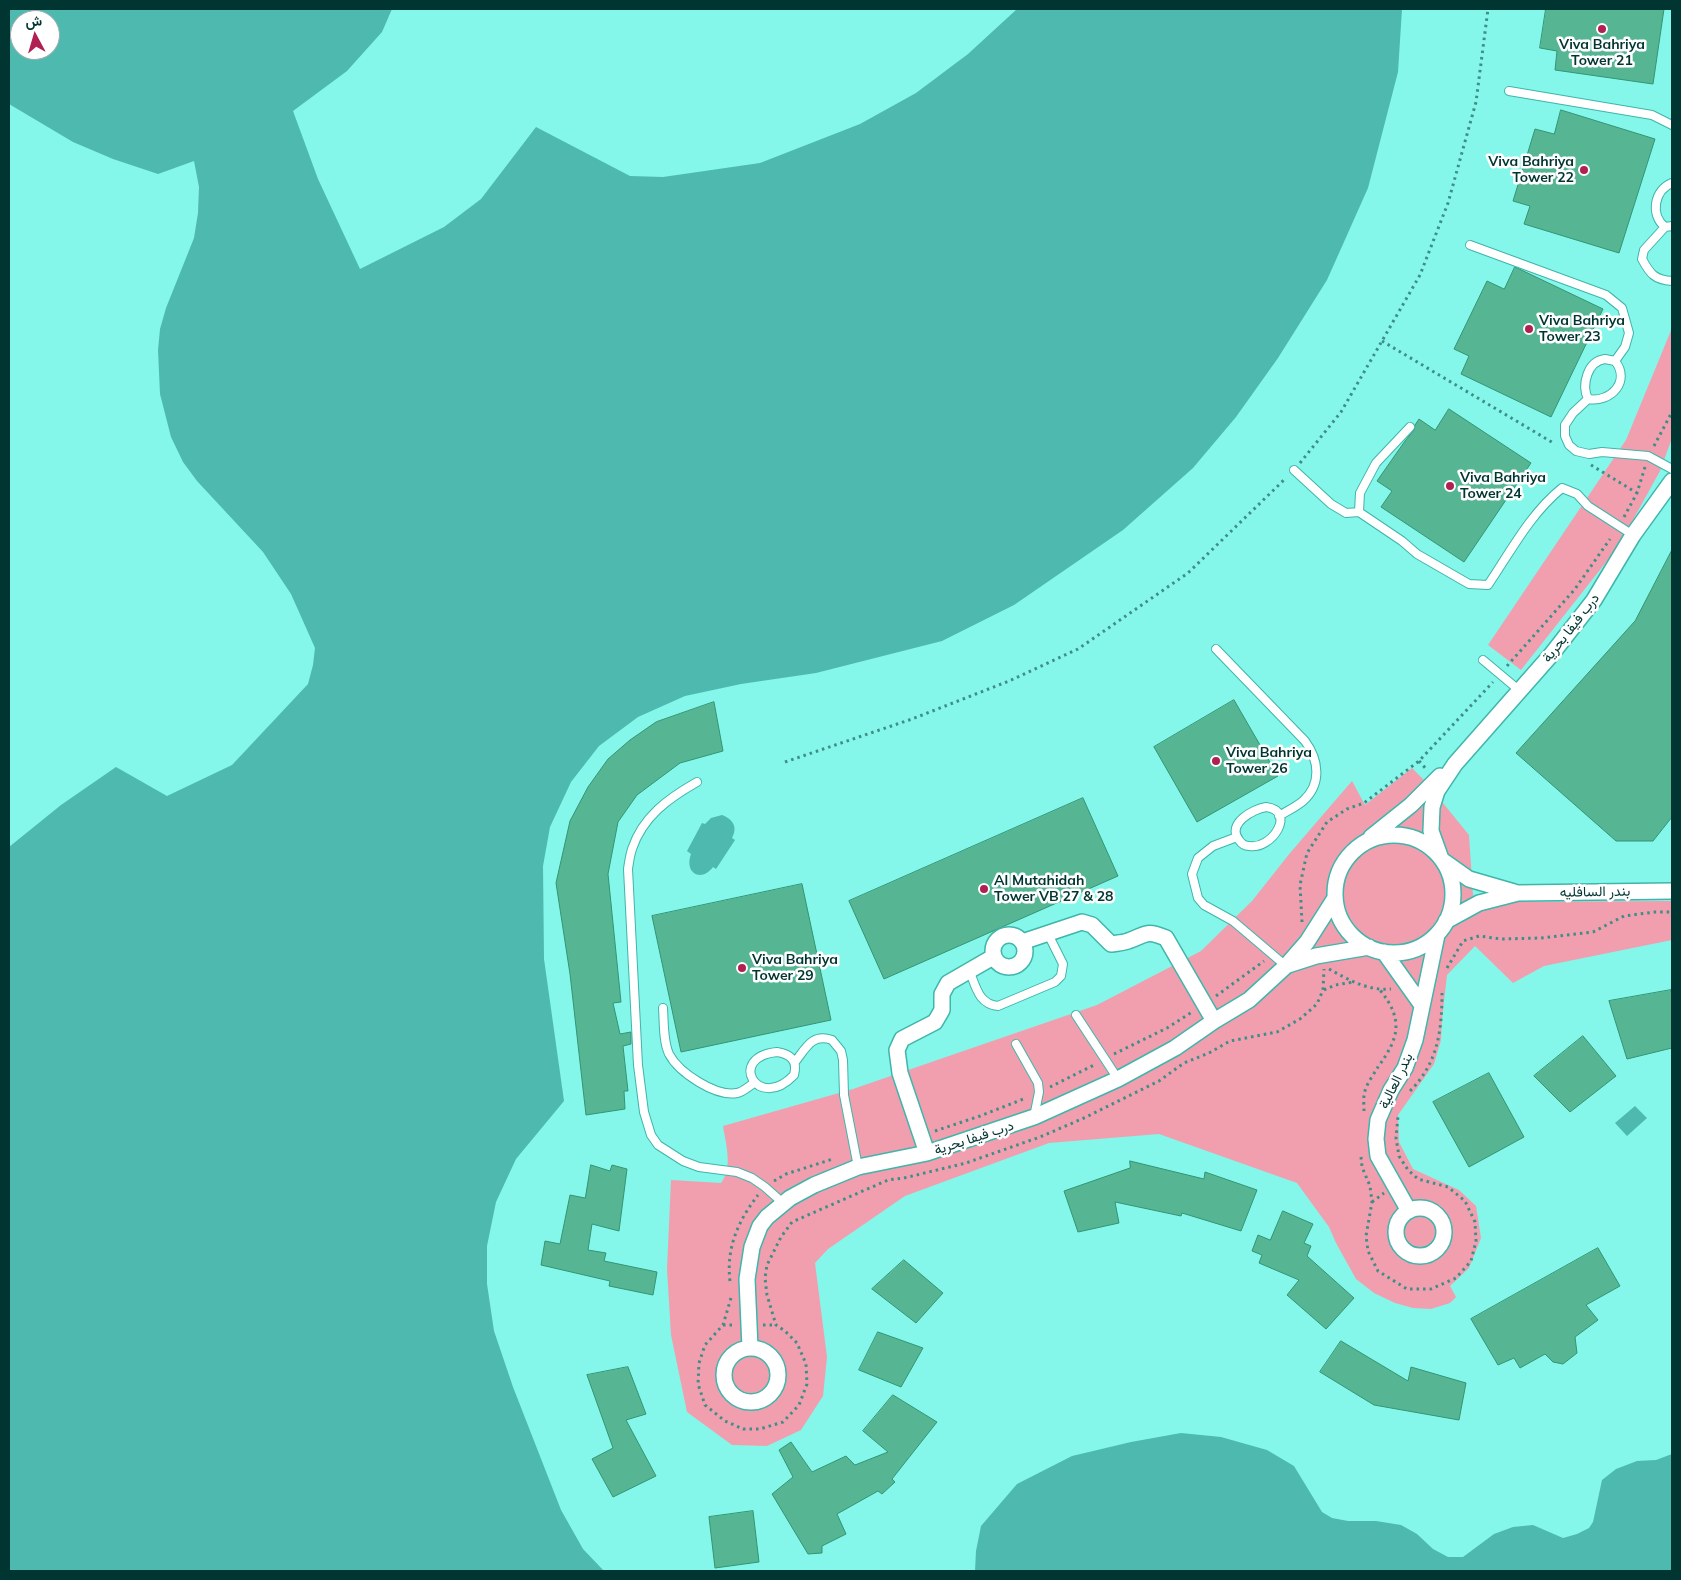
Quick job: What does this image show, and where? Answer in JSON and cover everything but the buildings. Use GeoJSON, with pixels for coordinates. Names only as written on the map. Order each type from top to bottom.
{"type":"FeatureCollection","features":[{"type":"Feature","properties":{"kind":"street","name":"درب فيفا بحرية"},"geometry":{"type":"LineString","coordinates":[[1365,842],[1455,764],[1520,691],[1594,600],[1633,535],[1672,481]]}},
{"type":"Feature","properties":{"kind":"street","name":"درب فيفا بحرية"},"geometry":{"type":"LineString","coordinates":[[1442,860],[1431,830],[1432,807],[1437,791],[1455,764]]}},
{"type":"Feature","properties":{"kind":"street"},"geometry":{"type":"LineString","coordinates":[[1388,835],[1406,836],[1422,842],[1442,860],[1449,872],[1454,892],[1450,912],[1437,935],[1418,948],[1384,952],[1361,943],[1348,931],[1339,916],[1335,898],[1336,882],[1342,866],[1356,848],[1376,837],[1388,835]]}},
{"type":"Feature","properties":{"kind":"street","name":"بندر السافليه"},"geometry":{"type":"LineString","coordinates":[[1442,860],[1469,879],[1518,893]]}},
{"type":"Feature","properties":{"kind":"street","name":"بندر السافليه"},"geometry":{"type":"LineString","coordinates":[[1446,921],[1479,903],[1518,893],[1672,891]]}},
{"type":"Feature","properties":{"kind":"street","name":"درب فيفا بحرية"},"geometry":{"type":"LineString","coordinates":[[750,1348],[748,1279],[752,1247],[760,1226],[767,1217],[797,1192],[834,1176],[857,1160],[927,1153],[1034,1117],[1118,1079],[1175,1048],[1249,1000],[1286,966],[1307,942],[1335,898]]}},
{"type":"Feature","properties":{"kind":"street"},"geometry":{"type":"LineString","coordinates":[[1022,942],[1082,922],[1092,925],[1111,944],[1127,942],[1142,934],[1155,933],[1166,938],[1214,1021]]}},
{"type":"Feature","properties":{"kind":"street","name":"بندر العالية"},"geometry":{"type":"LineString","coordinates":[[1409,1211],[1378,1156],[1376,1139],[1381,1111],[1405,1068],[1415,1040],[1421,1004],[1437,935]]}},
{"type":"Feature","properties":{"kind":"street"},"geometry":{"type":"LineString","coordinates":[[1005,936],[1014,936],[1022,942],[1025,950],[1023,959],[1016,966],[1007,967],[998,964],[993,957],[993,948],[997,940],[1005,936]]}},
{"type":"Feature","properties":{"kind":"street","name":"درب فيفا بحرية"},"geometry":{"type":"LineString","coordinates":[[1286,966],[1316,956],[1369,947]]}},
{"type":"Feature","properties":{"kind":"street"},"geometry":{"type":"LineString","coordinates":[[1384,952],[1421,1004]]}},
{"type":"Feature","properties":{"kind":"street"},"geometry":{"type":"LineString","coordinates":[[927,1153],[900,1073],[897,1050],[902,1039],[935,1022],[942,1010],[942,994],[948,983],[993,957]]}},
{"type":"Feature","properties":{"kind":"lane"},"geometry":{"type":"LineString","coordinates":[[1508,91],[1652,115],[1672,125]]}},
{"type":"Feature","properties":{"kind":"lane"},"geometry":{"type":"LineString","coordinates":[[1672,183],[1664,188],[1656,204],[1658,220],[1669,226],[1644,250],[1642,259],[1648,271],[1660,280],[1672,281]]}},
{"type":"Feature","properties":{"kind":"lane"},"geometry":{"type":"LineString","coordinates":[[1470,245],[1606,295],[1622,308],[1629,333],[1625,347],[1615,361]]}},
{"type":"Feature","properties":{"kind":"lane"},"geometry":{"type":"LineString","coordinates":[[1588,399],[1584,387],[1593,366],[1599,360],[1615,361]]}},
{"type":"Feature","properties":{"kind":"lane"},"geometry":{"type":"LineString","coordinates":[[1615,361],[1620,371],[1619,384],[1611,395],[1605,398],[1588,399],[1573,413],[1565,425],[1565,436],[1569,445],[1576,450],[1589,454],[1602,452],[1648,456],[1672,469]]}},
{"type":"Feature","properties":{"kind":"lane"},"geometry":{"type":"LineString","coordinates":[[1359,512],[1360,493],[1376,463],[1410,426]]}},
{"type":"Feature","properties":{"kind":"lane"},"geometry":{"type":"LineString","coordinates":[[1294,470],[1330,504],[1346,513],[1359,512],[1402,541],[1417,554],[1469,584],[1488,585],[1529,523],[1549,498],[1562,488],[1577,494],[1588,506],[1633,535]]}},
{"type":"Feature","properties":{"kind":"lane"},"geometry":{"type":"LineString","coordinates":[[1216,649],[1305,741],[1313,752],[1318,768],[1315,784],[1304,801],[1279,816]]}},
{"type":"Feature","properties":{"kind":"lane"},"geometry":{"type":"LineString","coordinates":[[1483,660],[1520,691]]}},
{"type":"Feature","properties":{"kind":"lane"},"geometry":{"type":"LineString","coordinates":[[697,782],[672,797],[655,811],[641,831],[632,849],[628,869],[637,1055],[644,1112],[652,1135],[658,1145],[669,1153],[699,1167],[737,1172],[752,1178],[783,1203]]}},
{"type":"Feature","properties":{"kind":"lane"},"geometry":{"type":"LineString","coordinates":[[1260,808],[1272,808],[1277,811],[1279,816],[1280,829],[1267,842],[1259,846],[1243,844],[1237,837],[1236,828],[1238,823],[1252,811],[1260,808]]}},
{"type":"Feature","properties":{"kind":"lane"},"geometry":{"type":"LineString","coordinates":[[1237,837],[1213,846],[1198,858],[1192,874],[1198,898],[1204,905],[1234,921],[1286,966]]}},
{"type":"Feature","properties":{"kind":"lane"},"geometry":{"type":"LineString","coordinates":[[970,970],[982,999],[989,1005],[998,1006],[1055,982],[1061,976],[1063,964],[1048,934]]}},
{"type":"Feature","properties":{"kind":"lane"},"geometry":{"type":"LineString","coordinates":[[662,1008],[669,1054],[678,1065],[699,1083],[720,1093],[739,1093],[754,1083]]}},
{"type":"Feature","properties":{"kind":"lane"},"geometry":{"type":"LineString","coordinates":[[1076,1015],[1118,1079]]}},
{"type":"Feature","properties":{"kind":"lane"},"geometry":{"type":"LineString","coordinates":[[795,1062],[791,1056],[784,1053],[768,1053],[759,1056],[751,1065],[750,1077],[754,1083],[761,1087],[780,1087],[794,1075],[795,1062],[810,1041],[826,1038],[832,1040],[841,1051],[843,1060],[844,1095],[857,1160]]}},
{"type":"Feature","properties":{"kind":"lane"},"geometry":{"type":"LineString","coordinates":[[1016,1044],[1038,1083],[1039,1092],[1034,1117]]}},
{"type":"Feature","properties":{"kind":"path"},"geometry":{"type":"LineString","coordinates":[[785,762],[912,719],[1009,681],[1078,649],[1188,573],[1294,470],[1341,412],[1420,274],[1448,203],[1476,102],[1488,9]]}},
{"type":"Feature","properties":{"kind":"path"},"geometry":{"type":"LineString","coordinates":[[1382,341],[1560,447]]}},
{"type":"Feature","properties":{"kind":"path"},"geometry":{"type":"LineString","coordinates":[[1307,942],[1302,925],[1300,885],[1307,853],[1327,822],[1347,809],[1364,803],[1419,761],[1500,674],[1575,589],[1619,526],[1637,492],[1648,456],[1672,412]]}},
{"type":"Feature","properties":{"kind":"path"},"geometry":{"type":"LineString","coordinates":[[1586,462],[1637,492]]}},
{"type":"Feature","properties":{"kind":"path"},"geometry":{"type":"LineString","coordinates":[[1426,982],[1447,969],[1462,941],[1479,936],[1501,939],[1541,938],[1593,932],[1624,916],[1672,912]]}},
{"type":"Feature","properties":{"kind":"path"},"geometry":{"type":"LineString","coordinates":[[921,1136],[980,1116],[1039,1092],[1167,1028],[1204,1004],[1273,954]]}},
{"type":"Feature","properties":{"kind":"path"},"geometry":{"type":"LineString","coordinates":[[1316,956],[1324,966],[1354,982],[1379,990],[1409,986]]}},
{"type":"Feature","properties":{"kind":"path"},"geometry":{"type":"LineString","coordinates":[[1323,990],[1335,985],[1354,982]]}},
{"type":"Feature","properties":{"kind":"path"},"geometry":{"type":"LineString","coordinates":[[1408,1093],[1418,1083],[1430,1062],[1437,1044],[1442,1023],[1442,987]]}},
{"type":"Feature","properties":{"kind":"path"},"geometry":{"type":"LineString","coordinates":[[1364,1117],[1364,1091],[1396,1038],[1395,1018],[1390,1003],[1379,990]]}},
{"type":"Feature","properties":{"kind":"path"},"geometry":{"type":"LineString","coordinates":[[1361,1149],[1362,1167],[1370,1186],[1372,1202],[1366,1236],[1368,1251],[1378,1271],[1407,1289],[1431,1289],[1456,1278],[1471,1261],[1476,1240],[1475,1222],[1465,1201],[1448,1187],[1418,1179],[1408,1170],[1399,1156],[1396,1138],[1398,1115]]}},
{"type":"Feature","properties":{"kind":"path"},"geometry":{"type":"LineString","coordinates":[[730,1282],[730,1254],[736,1230],[749,1206],[765,1187],[786,1174],[857,1160]]}},
{"type":"Feature","properties":{"kind":"path"},"geometry":{"type":"LineString","coordinates":[[731,1290],[731,1299],[722,1325],[705,1345],[699,1362],[698,1384],[705,1405],[725,1421],[743,1429],[760,1429],[783,1422],[799,1405],[807,1384],[806,1364],[797,1343],[776,1325]]}},
{"type":"Feature","properties":{"kind":"shaded area"},"geometry":{"type":"Polygon","coordinates":[[[1672,328],[1672,438],[1660,471],[1618,547],[1521,670],[1488,645],[1626,440],[1672,328]]]}},
{"type":"Feature","properties":{"kind":"shaded area"},"geometry":{"type":"Polygon","coordinates":[[[1412,768],[1469,835],[1474,910],[1506,902],[1672,901],[1672,940],[1544,966],[1513,983],[1475,946],[1447,975],[1441,1040],[1434,1064],[1398,1115],[1399,1142],[1413,1169],[1459,1190],[1476,1206],[1481,1238],[1469,1268],[1450,1286],[1456,1297],[1450,1303],[1431,1309],[1413,1308],[1395,1303],[1374,1293],[1356,1279],[1329,1227],[1297,1183],[1159,1134],[1049,1143],[905,1196],[828,1249],[815,1263],[827,1357],[823,1396],[801,1430],[767,1446],[732,1445],[687,1412],[671,1335],[667,1269],[671,1180],[721,1183],[725,1177],[728,1163],[723,1126],[853,1089],[1097,1005],[1201,951],[1252,901],[1290,853],[1352,781],[1365,805],[1412,768]]]}},
{"type":"Feature","properties":{"kind":"water"},"geometry":{"type":"Polygon","coordinates":[[[9,9],[392,9],[382,32],[347,71],[293,111],[318,179],[360,269],[444,227],[481,199],[536,127],[630,176],[663,177],[760,163],[860,124],[916,93],[968,54],[1017,9],[1402,9],[1398,72],[1368,188],[1327,280],[1278,358],[1236,417],[1193,468],[1123,530],[1014,605],[942,641],[816,673],[741,684],[685,696],[638,717],[599,746],[571,782],[550,827],[543,866],[544,959],[564,1101],[516,1159],[496,1202],[487,1246],[487,1284],[494,1331],[513,1387],[561,1510],[583,1549],[604,1571],[9,1571],[9,847],[61,805],[116,767],[167,796],[232,765],[308,684],[315,648],[291,594],[263,552],[197,481],[183,462],[171,437],[160,394],[158,350],[160,329],[166,308],[194,238],[198,213],[199,187],[194,161],[158,174],[113,159],[73,142],[9,104],[9,9]]]}},
{"type":"Feature","properties":{"kind":"water"},"geometry":{"type":"Polygon","coordinates":[[[722,815],[732,821],[735,830],[732,838],[735,840],[716,869],[713,867],[704,874],[695,874],[689,861],[691,854],[687,851],[702,823],[705,824],[711,818],[722,815]]]}},
{"type":"Feature","properties":{"kind":"water"},"geometry":{"type":"Polygon","coordinates":[[[1635,1106],[1647,1118],[1627,1136],[1615,1123],[1635,1106]]]}},
{"type":"Feature","properties":{"kind":"water"},"geometry":{"type":"Polygon","coordinates":[[[1181,1433],[1221,1437],[1267,1450],[1294,1466],[1322,1512],[1332,1518],[1401,1525],[1417,1534],[1433,1549],[1448,1557],[1463,1557],[1494,1534],[1513,1527],[1533,1525],[1563,1538],[1577,1534],[1589,1528],[1593,1522],[1602,1480],[1616,1469],[1637,1461],[1656,1460],[1672,1454],[1672,1571],[975,1571],[976,1551],[981,1526],[1017,1484],[1072,1456],[1131,1442],[1181,1433]]]}},
{"type":"Feature","properties":{"kind":"place","name":"Viva Bahriya Tower 21"},"geometry":{"type":"Point","coordinates":[1602,29]}},
{"type":"Feature","properties":{"kind":"place","name":"Viva Bahriya Tower 22"},"geometry":{"type":"Point","coordinates":[1584,170]}},
{"type":"Feature","properties":{"kind":"place","name":"Viva Bahriya Tower 23"},"geometry":{"type":"Point","coordinates":[1529,329]}},
{"type":"Feature","properties":{"kind":"place","name":"Viva Bahriya Tower 24"},"geometry":{"type":"Point","coordinates":[1450,486]}},
{"type":"Feature","properties":{"kind":"place","name":"Viva Bahriya Tower 26"},"geometry":{"type":"Point","coordinates":[1216,761]}},
{"type":"Feature","properties":{"kind":"place","name":"Al Mutahidah Tower VB 27 & 28"},"geometry":{"type":"Point","coordinates":[984,889]}},
{"type":"Feature","properties":{"kind":"place","name":"Viva Bahriya Tower 29"},"geometry":{"type":"Point","coordinates":[742,968]}}]}
